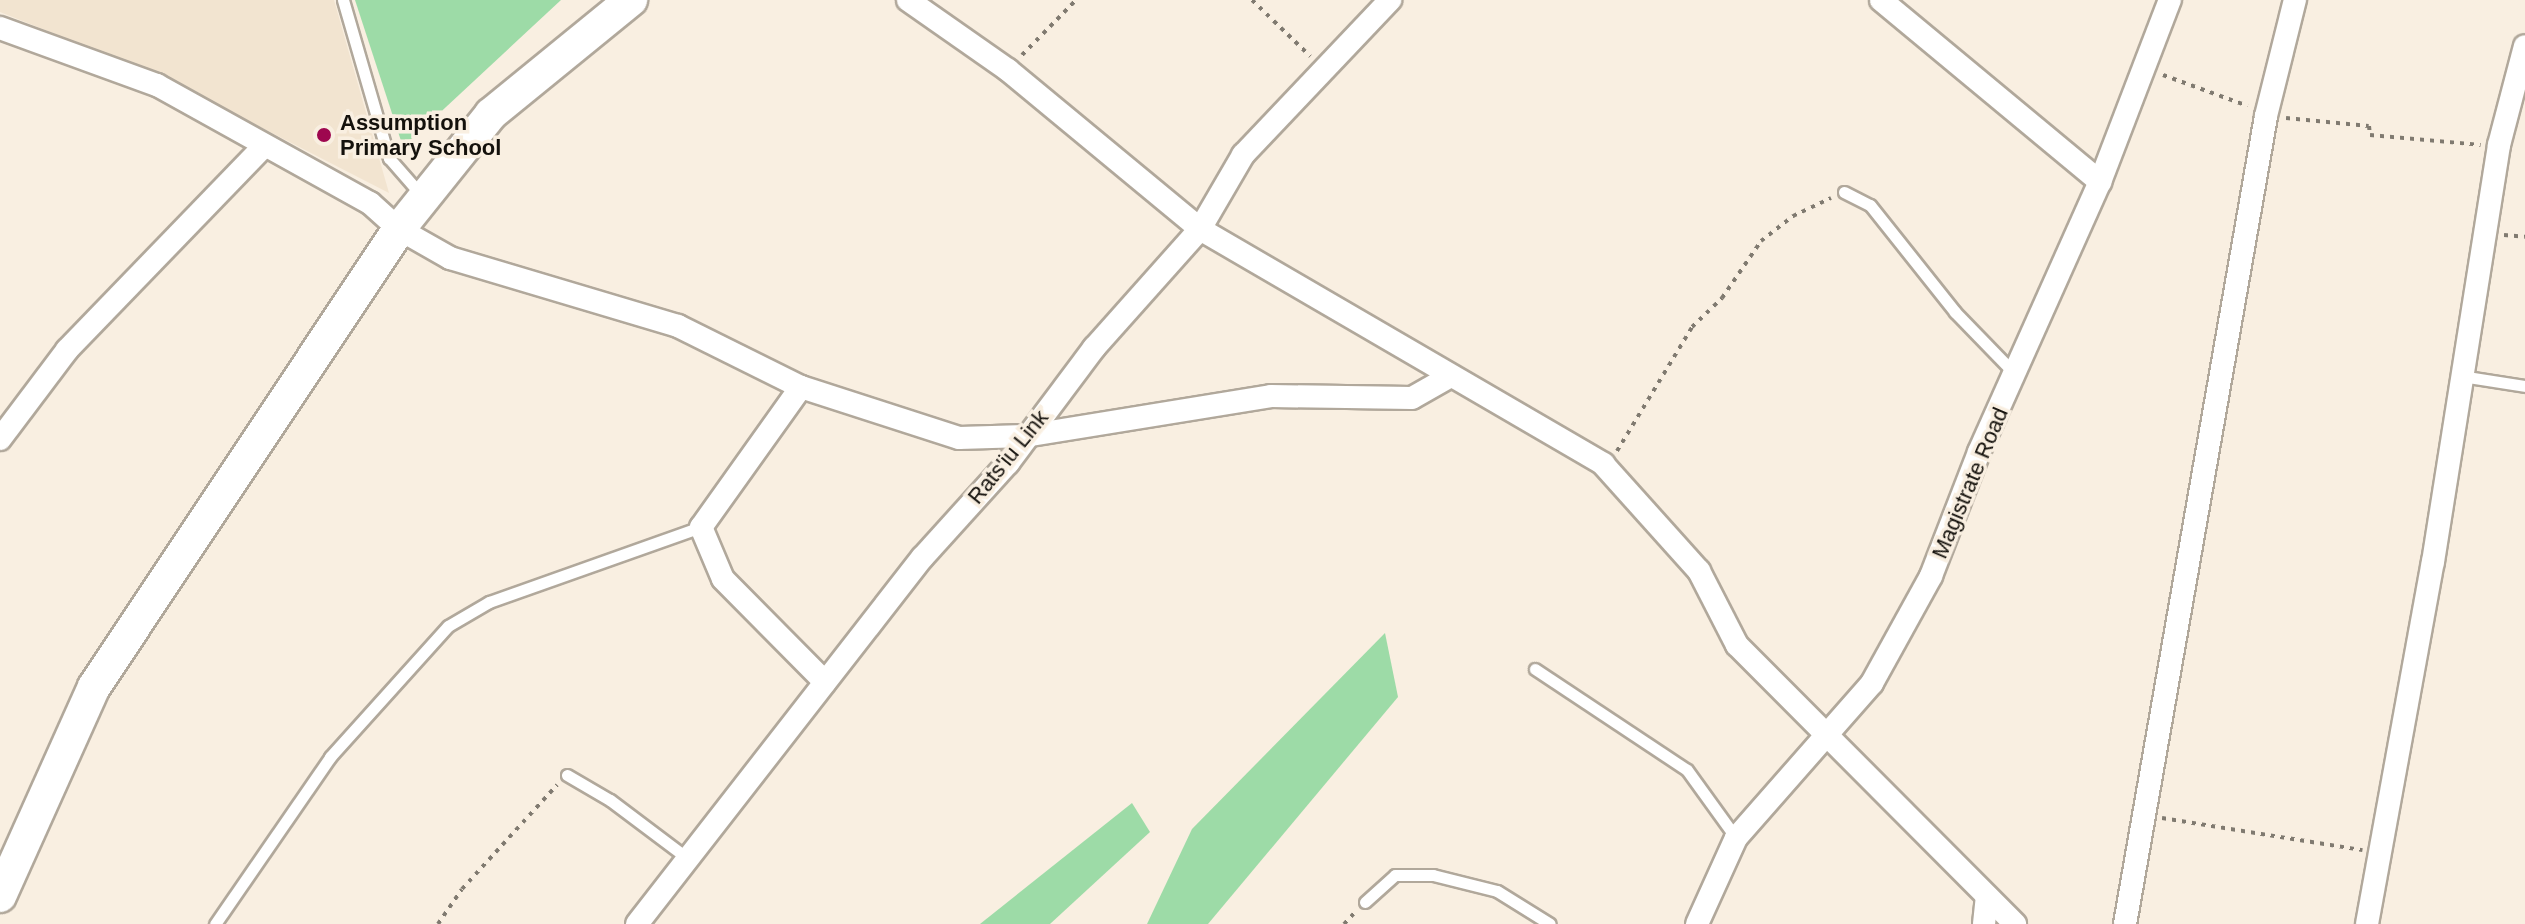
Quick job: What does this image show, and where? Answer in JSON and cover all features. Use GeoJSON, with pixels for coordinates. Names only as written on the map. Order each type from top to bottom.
{"type":"FeatureCollection","features":[{"type":"Feature","properties":{"kind":"main road"},"geometry":{"type":"LineString","coordinates":[[0,896],[8,851],[94,687],[399,229],[491,114],[631,0]]}},
{"type":"Feature","properties":{"kind":"street"},"geometry":{"type":"LineString","coordinates":[[908,0],[1008,70],[1200,229],[1449,377],[1603,464],[1699,571],[1737,645],[2015,924]]}},
{"type":"Feature","properties":{"kind":"street","name":"Rats'iu Link"},"geometry":{"type":"LineString","coordinates":[[637,924],[686,857],[923,557],[1008,463],[1025,436],[1200,229],[1243,155],[1390,0]]}},
{"type":"Feature","properties":{"kind":"street"},"geometry":{"type":"LineString","coordinates":[[1881,0],[2100,182]]}},
{"type":"Feature","properties":{"kind":"street","name":"Magistrate Road"},"geometry":{"type":"LineString","coordinates":[[1697,924],[1736,838],[1872,683],[1931,576],[1979,452],[2100,182],[2170,0]]}},
{"type":"Feature","properties":{"kind":"street"},"geometry":{"type":"LineString","coordinates":[[2125,924],[2266,116],[2295,0]]}},
{"type":"Feature","properties":{"kind":"street"},"geometry":{"type":"LineString","coordinates":[[0,28],[157,85],[370,203],[399,229],[450,258],[678,326],[801,387],[959,438],[1025,436],[1271,396],[1412,398],[1449,377]]}},
{"type":"Feature","properties":{"kind":"street"},"geometry":{"type":"LineString","coordinates":[[2367,924],[2499,145],[2525,46]]}},
{"type":"Feature","properties":{"kind":"street"},"geometry":{"type":"LineString","coordinates":[[0,439],[67,350],[264,146]]}},
{"type":"Feature","properties":{"kind":"street"},"geometry":{"type":"LineString","coordinates":[[801,387],[701,527],[723,579],[825,682]]}},
{"type":"Feature","properties":{"kind":"street"},"geometry":{"type":"LineString","coordinates":[[1984,924],[1987,896]]}},
{"type":"Feature","properties":{"kind":"lane"},"geometry":{"type":"LineString","coordinates":[[343,0],[389,158],[423,198]]}},
{"type":"Feature","properties":{"kind":"lane"},"geometry":{"type":"LineString","coordinates":[[1844,192],[1870,205],[1955,312],[2016,375]]}},
{"type":"Feature","properties":{"kind":"lane"},"geometry":{"type":"LineString","coordinates":[[2461,376],[2525,386]]}},
{"type":"Feature","properties":{"kind":"lane"},"geometry":{"type":"LineString","coordinates":[[215,924],[330,757],[448,626],[489,602],[701,527]]}},
{"type":"Feature","properties":{"kind":"lane"},"geometry":{"type":"LineString","coordinates":[[1535,669],[1687,770],[1736,838]]}},
{"type":"Feature","properties":{"kind":"lane"},"geometry":{"type":"LineString","coordinates":[[567,775],[610,800],[686,857]]}},
{"type":"Feature","properties":{"kind":"lane"},"geometry":{"type":"LineString","coordinates":[[1365,902],[1395,875],[1433,875],[1497,891],[1550,924]]}},
{"type":"Feature","properties":{"kind":"path"},"geometry":{"type":"LineString","coordinates":[[1008,70],[1076,0]]}},
{"type":"Feature","properties":{"kind":"path"},"geometry":{"type":"LineString","coordinates":[[1252,0],[1323,69]]}},
{"type":"Feature","properties":{"kind":"path"},"geometry":{"type":"LineString","coordinates":[[2146,69],[2233,98],[2266,116],[2369,126],[2370,135],[2499,145]]}},
{"type":"Feature","properties":{"kind":"path"},"geometry":{"type":"LineString","coordinates":[[1603,464],[1633,430],[1692,327],[1722,298],[1761,241],[1793,216],[1844,192]]}},
{"type":"Feature","properties":{"kind":"path"},"geometry":{"type":"LineString","coordinates":[[438,924],[510,833],[567,775]]}},
{"type":"Feature","properties":{"kind":"path"},"geometry":{"type":"LineString","coordinates":[[2142,815],[2381,853]]}},
{"type":"Feature","properties":{"kind":"shaded area","name":"Assumption Primary School"},"geometry":{"type":"Polygon","coordinates":[[[0,0],[334,0],[389,193],[163,77],[0,12],[0,0]]]}},
{"type":"Feature","properties":{"kind":"green space"},"geometry":{"type":"Polygon","coordinates":[[[355,0],[561,0],[403,147],[355,0]]]}},
{"type":"Feature","properties":{"kind":"green space"},"geometry":{"type":"Polygon","coordinates":[[[1385,633],[1398,697],[1208,924],[1147,924],[1192,829],[1385,633]]]}},
{"type":"Feature","properties":{"kind":"green space"},"geometry":{"type":"Polygon","coordinates":[[[1132,803],[1150,832],[1050,924],[980,924],[1132,803]]]}},
{"type":"Feature","properties":{"kind":"place","name":"Assumption Primary School"},"geometry":{"type":"Point","coordinates":[324,135]}}]}
